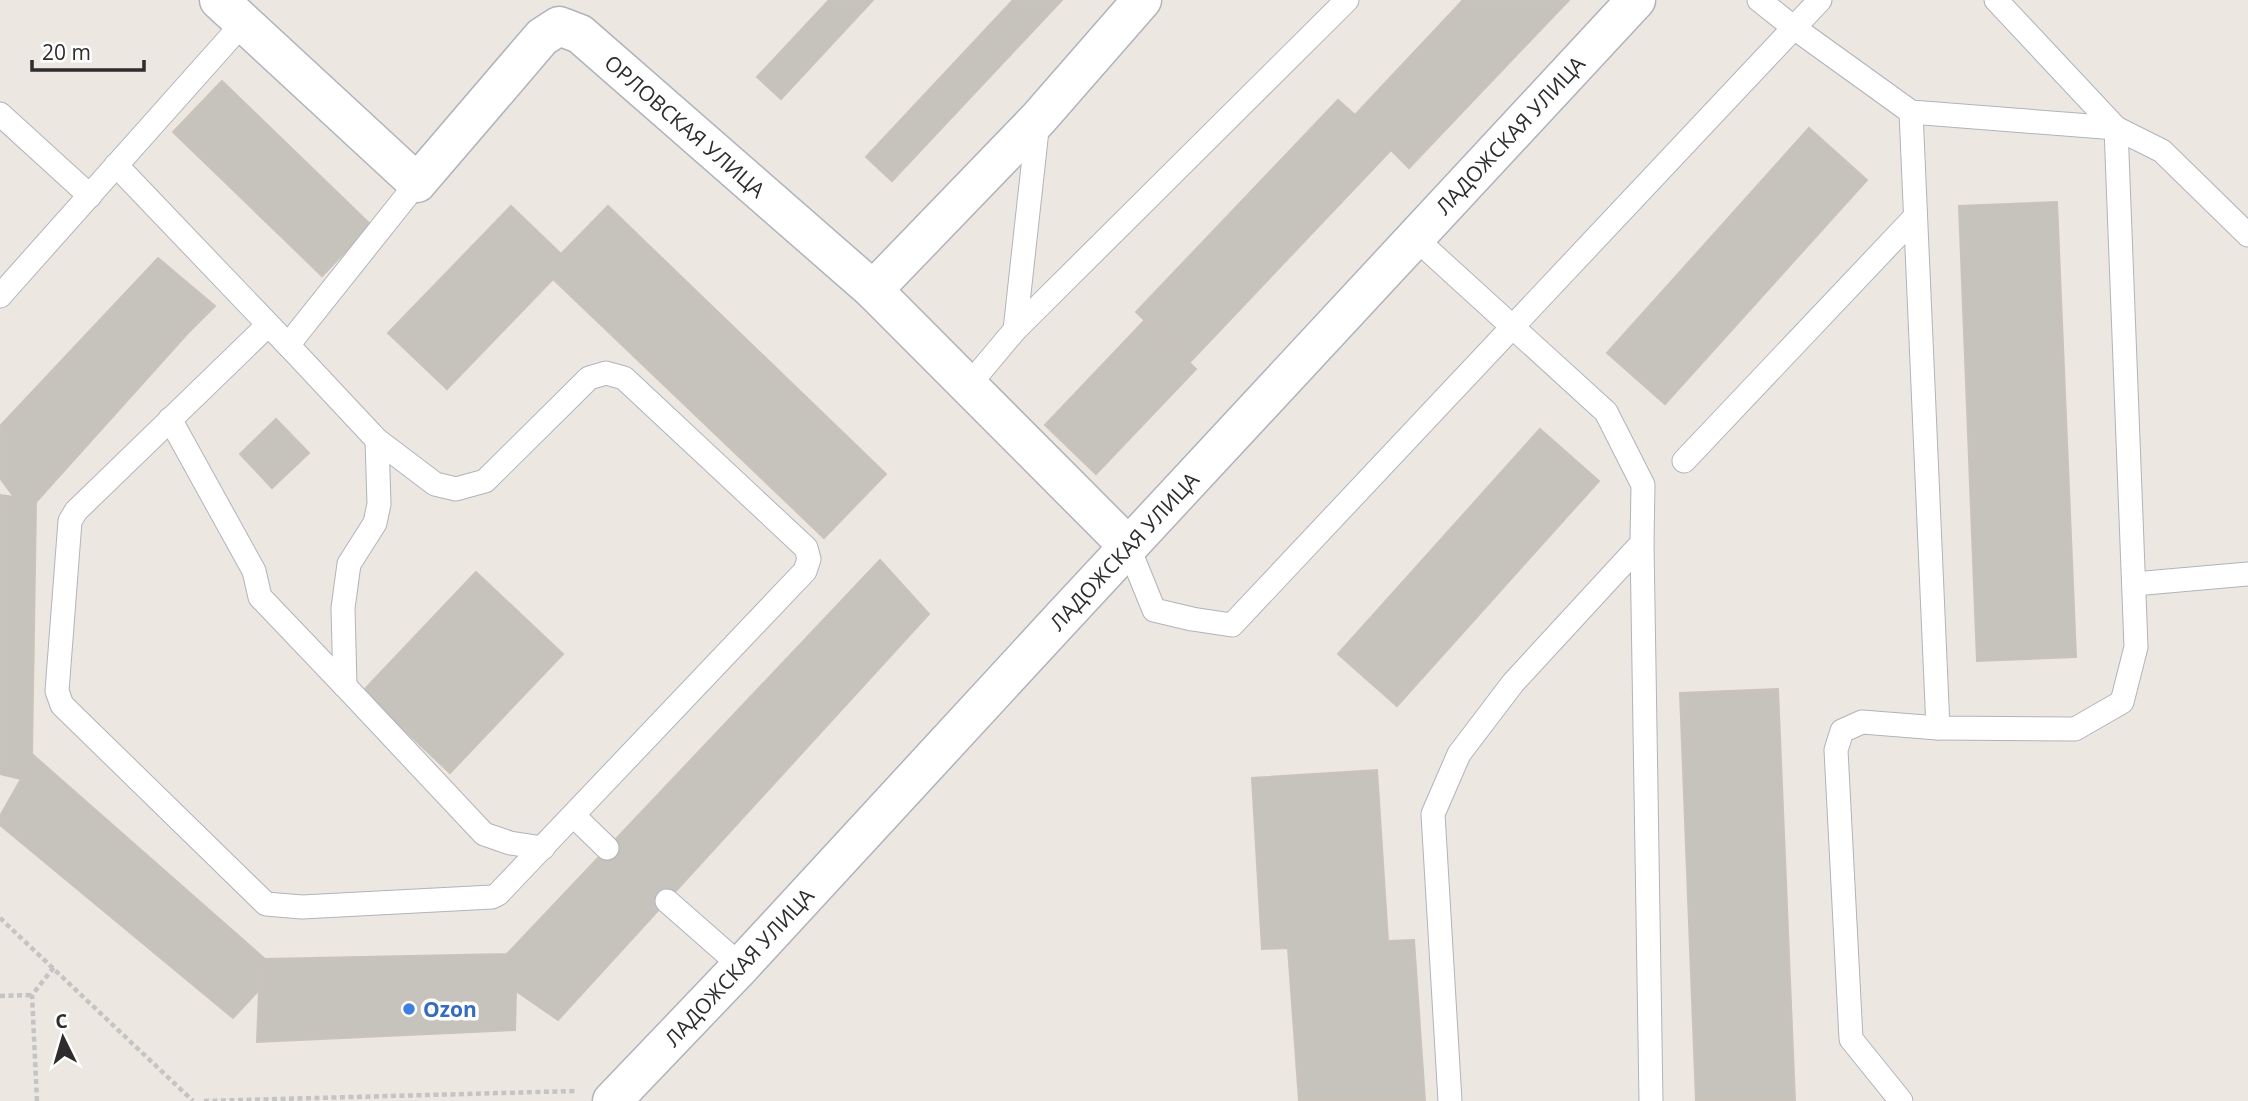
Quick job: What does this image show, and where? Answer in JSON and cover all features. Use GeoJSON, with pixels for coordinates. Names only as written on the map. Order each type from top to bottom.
{"type":"FeatureCollection","features":[{"type":"Feature","properties":{"kind":"street"},"geometry":{"type":"LineString","coordinates":[[1128,547],[873,290],[1039,118],[1142,0]]}},
{"type":"Feature","properties":{"kind":"street","name":"ЛАДОЖСКАЯ УЛИЦА"},"geometry":{"type":"LineString","coordinates":[[617,1095],[741,967],[1636,0]]}},
{"type":"Feature","properties":{"kind":"street"},"geometry":{"type":"LineString","coordinates":[[231,11],[417,183]]}},
{"type":"Feature","properties":{"kind":"street","name":"ОРЛОВСКАЯ УЛИЦА"},"geometry":{"type":"LineString","coordinates":[[417,183],[542,37],[559,26],[580,34],[873,290]]}},
{"type":"Feature","properties":{"kind":"lane"},"geometry":{"type":"LineString","coordinates":[[968,386],[1015,330],[1347,0]]}},
{"type":"Feature","properties":{"kind":"lane"},"geometry":{"type":"LineString","coordinates":[[1759,0],[1911,112],[2116,128]]}},
{"type":"Feature","properties":{"kind":"lane"},"geometry":{"type":"LineString","coordinates":[[1128,547],[1154,610],[1232,625],[1819,0]]}},
{"type":"Feature","properties":{"kind":"lane"},"geometry":{"type":"LineString","coordinates":[[1996,0],[2116,128],[2162,151],[2248,235]]}},
{"type":"Feature","properties":{"kind":"lane"},"geometry":{"type":"LineString","coordinates":[[0,296],[116,165],[231,11]]}},
{"type":"Feature","properties":{"kind":"lane"},"geometry":{"type":"LineString","coordinates":[[1911,112],[1938,728]]}},
{"type":"Feature","properties":{"kind":"lane"},"geometry":{"type":"LineString","coordinates":[[0,114],[90,196]]}},
{"type":"Feature","properties":{"kind":"lane"},"geometry":{"type":"LineString","coordinates":[[1015,330],[1039,118]]}},
{"type":"Feature","properties":{"kind":"lane"},"geometry":{"type":"LineString","coordinates":[[1901,1101],[1851,1039],[1836,750],[1842,731],[1862,722],[1938,728],[2075,729],[2122,702],[2136,647],[2116,128]]}},
{"type":"Feature","properties":{"kind":"lane"},"geometry":{"type":"LineString","coordinates":[[116,165],[288,345],[377,440],[436,484],[456,489],[485,481],[589,377],[606,373],[624,378],[806,548],[809,559],[805,571],[574,816],[492,897],[302,907],[266,904],[62,705],[57,691],[70,521],[76,511],[268,325]]}},
{"type":"Feature","properties":{"kind":"lane"},"geometry":{"type":"LineString","coordinates":[[288,345],[417,183]]}},
{"type":"Feature","properties":{"kind":"lane"},"geometry":{"type":"LineString","coordinates":[[1684,461],[1914,218]]}},
{"type":"Feature","properties":{"kind":"lane"},"geometry":{"type":"LineString","coordinates":[[1415,238],[1606,412],[1643,485],[1651,1101]]}},
{"type":"Feature","properties":{"kind":"lane"},"geometry":{"type":"LineString","coordinates":[[170,419],[254,571],[260,597],[484,834],[510,843],[543,848]]}},
{"type":"Feature","properties":{"kind":"lane"},"geometry":{"type":"LineString","coordinates":[[345,686],[343,608],[349,564],[375,523],[379,504],[377,440]]}},
{"type":"Feature","properties":{"kind":"lane"},"geometry":{"type":"LineString","coordinates":[[1450,1101],[1433,814],[1459,754],[1513,683],[1642,543]]}},
{"type":"Feature","properties":{"kind":"lane"},"geometry":{"type":"LineString","coordinates":[[2134,584],[2248,574]]}},
{"type":"Feature","properties":{"kind":"lane"},"geometry":{"type":"LineString","coordinates":[[574,816],[607,848]]}},
{"type":"Feature","properties":{"kind":"lane"},"geometry":{"type":"LineString","coordinates":[[667,901],[741,967]]}},
{"type":"Feature","properties":{"kind":"path"},"geometry":{"type":"LineString","coordinates":[[0,918],[193,1101]]}},
{"type":"Feature","properties":{"kind":"path"},"geometry":{"type":"LineString","coordinates":[[37,1101],[32,995],[54,967]]}},
{"type":"Feature","properties":{"kind":"path"},"geometry":{"type":"LineString","coordinates":[[0,996],[32,995]]}},
{"type":"Feature","properties":{"kind":"path"},"geometry":{"type":"LineString","coordinates":[[204,1101],[617,1095]]}},
{"type":"Feature","properties":{"kind":"building"},"geometry":{"type":"Polygon","coordinates":[[[829,0],[873,0],[781,99],[757,77],[829,0]]]}},
{"type":"Feature","properties":{"kind":"building"},"geometry":{"type":"Polygon","coordinates":[[[1013,0],[1062,0],[892,181],[866,157],[1013,0]]]}},
{"type":"Feature","properties":{"kind":"building"},"geometry":{"type":"Polygon","coordinates":[[[1463,0],[1569,0],[1409,168],[1391,150],[1189,363],[1136,312],[1338,100],[1355,115],[1463,0]]]}},
{"type":"Feature","properties":{"kind":"building"},"geometry":{"type":"Polygon","coordinates":[[[222,81],[371,225],[322,276],[173,132],[222,81]]]}},
{"type":"Feature","properties":{"kind":"building"},"geometry":{"type":"Polygon","coordinates":[[[1809,128],[1867,180],[1665,404],[1607,353],[1809,128]]]}},
{"type":"Feature","properties":{"kind":"building"},"geometry":{"type":"Polygon","coordinates":[[[2057,202],[2076,657],[1977,661],[1959,206],[2057,202]]]}},
{"type":"Feature","properties":{"kind":"building"},"geometry":{"type":"Polygon","coordinates":[[[511,206],[561,254],[608,206],[886,474],[824,538],[553,279],[447,389],[388,333],[511,206]]]}},
{"type":"Feature","properties":{"kind":"building"},"geometry":{"type":"Polygon","coordinates":[[[158,258],[215,306],[36,502],[32,754],[265,959],[259,990],[233,1018],[0,825],[0,816],[21,779],[0,774],[0,495],[14,497],[0,478],[0,426],[158,258]]]}},
{"type":"Feature","properties":{"kind":"building"},"geometry":{"type":"Polygon","coordinates":[[[1145,320],[1196,369],[1096,474],[1045,425],[1145,320]]]}},
{"type":"Feature","properties":{"kind":"building"},"geometry":{"type":"Polygon","coordinates":[[[276,419],[309,453],[272,488],[240,454],[276,419]]]}},
{"type":"Feature","properties":{"kind":"building"},"geometry":{"type":"Polygon","coordinates":[[[1540,429],[1599,481],[1397,706],[1338,654],[1540,429]]]}},
{"type":"Feature","properties":{"kind":"building"},"geometry":{"type":"Polygon","coordinates":[[[880,560],[929,614],[558,1020],[516,991],[515,1030],[257,1042],[259,990],[265,959],[507,954],[880,560]]]}},
{"type":"Feature","properties":{"kind":"building"},"geometry":{"type":"Polygon","coordinates":[[[476,572],[563,654],[450,773],[363,691],[476,572]]]}},
{"type":"Feature","properties":{"kind":"building"},"geometry":{"type":"Polygon","coordinates":[[[1778,689],[1795,1101],[1696,1101],[1680,693],[1778,689]]]}},
{"type":"Feature","properties":{"kind":"building"},"geometry":{"type":"Polygon","coordinates":[[[1377,770],[1388,941],[1414,940],[1425,1101],[1299,1101],[1288,948],[1262,949],[1252,778],[1377,770]]]}},
{"type":"Feature","properties":{"kind":"place","name":"Ozon"},"geometry":{"type":"Point","coordinates":[409,1009]}}]}
